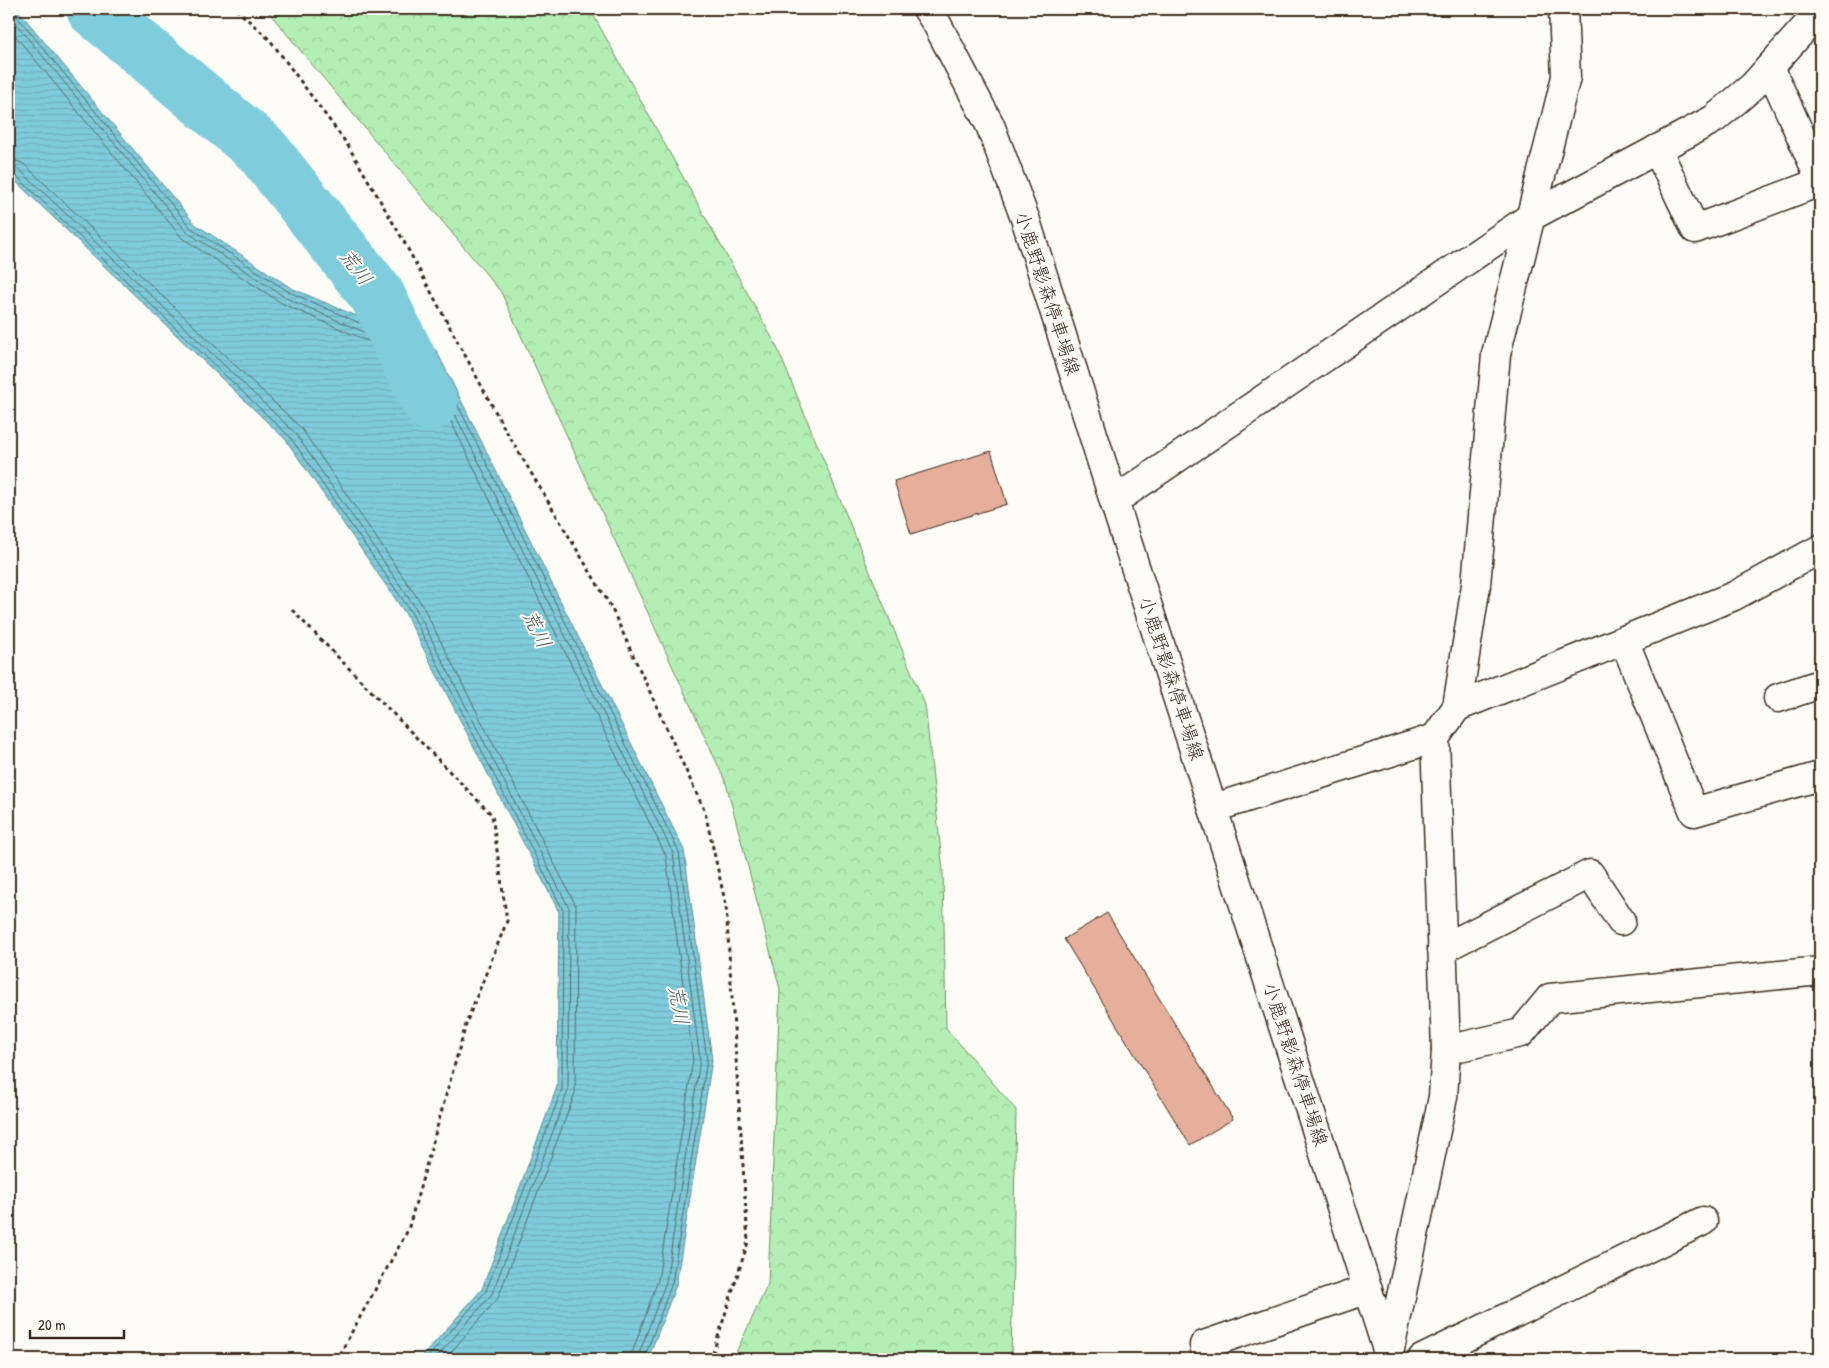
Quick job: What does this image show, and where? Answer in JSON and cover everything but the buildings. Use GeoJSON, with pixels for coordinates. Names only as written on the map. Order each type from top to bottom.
{"type":"FeatureCollection","features":[{"type":"Feature","properties":{"kind":"street"},"geometry":{"type":"LineString","coordinates":[[1214,808],[1435,738],[1457,707],[1476,584],[1496,354],[1566,77],[1563,9]]}},
{"type":"Feature","properties":{"kind":"street"},"geometry":{"type":"LineString","coordinates":[[1114,501],[1532,216],[1714,119],[1753,86],[1820,11]]}},
{"type":"Feature","properties":{"kind":"street","name":"小鹿野影森停車場線"},"geometry":{"type":"LineString","coordinates":[[933,14],[990,125],[1026,221],[1389,1356]]}},
{"type":"Feature","properties":{"kind":"street"},"geometry":{"type":"LineString","coordinates":[[1657,149],[1695,229],[1820,180],[1770,66]]}},
{"type":"Feature","properties":{"kind":"street"},"geometry":{"type":"LineString","coordinates":[[1457,707],[1734,596],[1820,549]]}},
{"type":"Feature","properties":{"kind":"street"},"geometry":{"type":"LineString","coordinates":[[1624,640],[1694,812],[1820,776]]}},
{"type":"Feature","properties":{"kind":"street"},"geometry":{"type":"LineString","coordinates":[[1778,698],[1820,684]]}},
{"type":"Feature","properties":{"kind":"street"},"geometry":{"type":"LineString","coordinates":[[1389,1356],[1443,1096],[1446,1050],[1435,738]]}},
{"type":"Feature","properties":{"kind":"street"},"geometry":{"type":"LineString","coordinates":[[1442,949],[1590,874],[1621,921]]}},
{"type":"Feature","properties":{"kind":"street"},"geometry":{"type":"LineString","coordinates":[[1446,1050],[1521,1033],[1550,998],[1820,971]]}},
{"type":"Feature","properties":{"kind":"street"},"geometry":{"type":"LineString","coordinates":[[1422,1359],[1703,1221]]}},
{"type":"Feature","properties":{"kind":"street"},"geometry":{"type":"LineString","coordinates":[[1207,1359],[1204,1345],[1368,1289]]}},
{"type":"Feature","properties":{"kind":"path"},"geometry":{"type":"LineString","coordinates":[[236,9],[270,40],[347,144],[397,230],[502,424],[611,607],[705,812],[726,906],[748,1242],[711,1359]]}},
{"type":"Feature","properties":{"kind":"path"},"geometry":{"type":"LineString","coordinates":[[292,610],[492,815],[507,921],[467,1020],[408,1230],[337,1359]]}},
{"type":"Feature","properties":{"kind":"green space"},"geometry":{"type":"Polygon","coordinates":[[[266,9],[590,9],[776,345],[925,705],[943,871],[946,1028],[1016,1110],[1011,1359],[733,1359],[768,1284],[780,989],[726,783],[501,292],[266,9]]]}},
{"type":"Feature","properties":{"kind":"water"},"geometry":{"type":"Polygon","coordinates":[[[9,9],[17,9],[195,224],[291,288],[436,350],[684,850],[712,1060],[676,1285],[648,1359],[420,1359],[482,1289],[557,1087],[559,912],[405,613],[286,440],[9,175],[9,9]]]}},
{"type":"Feature","properties":{"kind":"waterway","name":"荒川"},"geometry":{"type":"LineString","coordinates":[[94,9],[261,149],[377,295],[430,403]]}}]}
